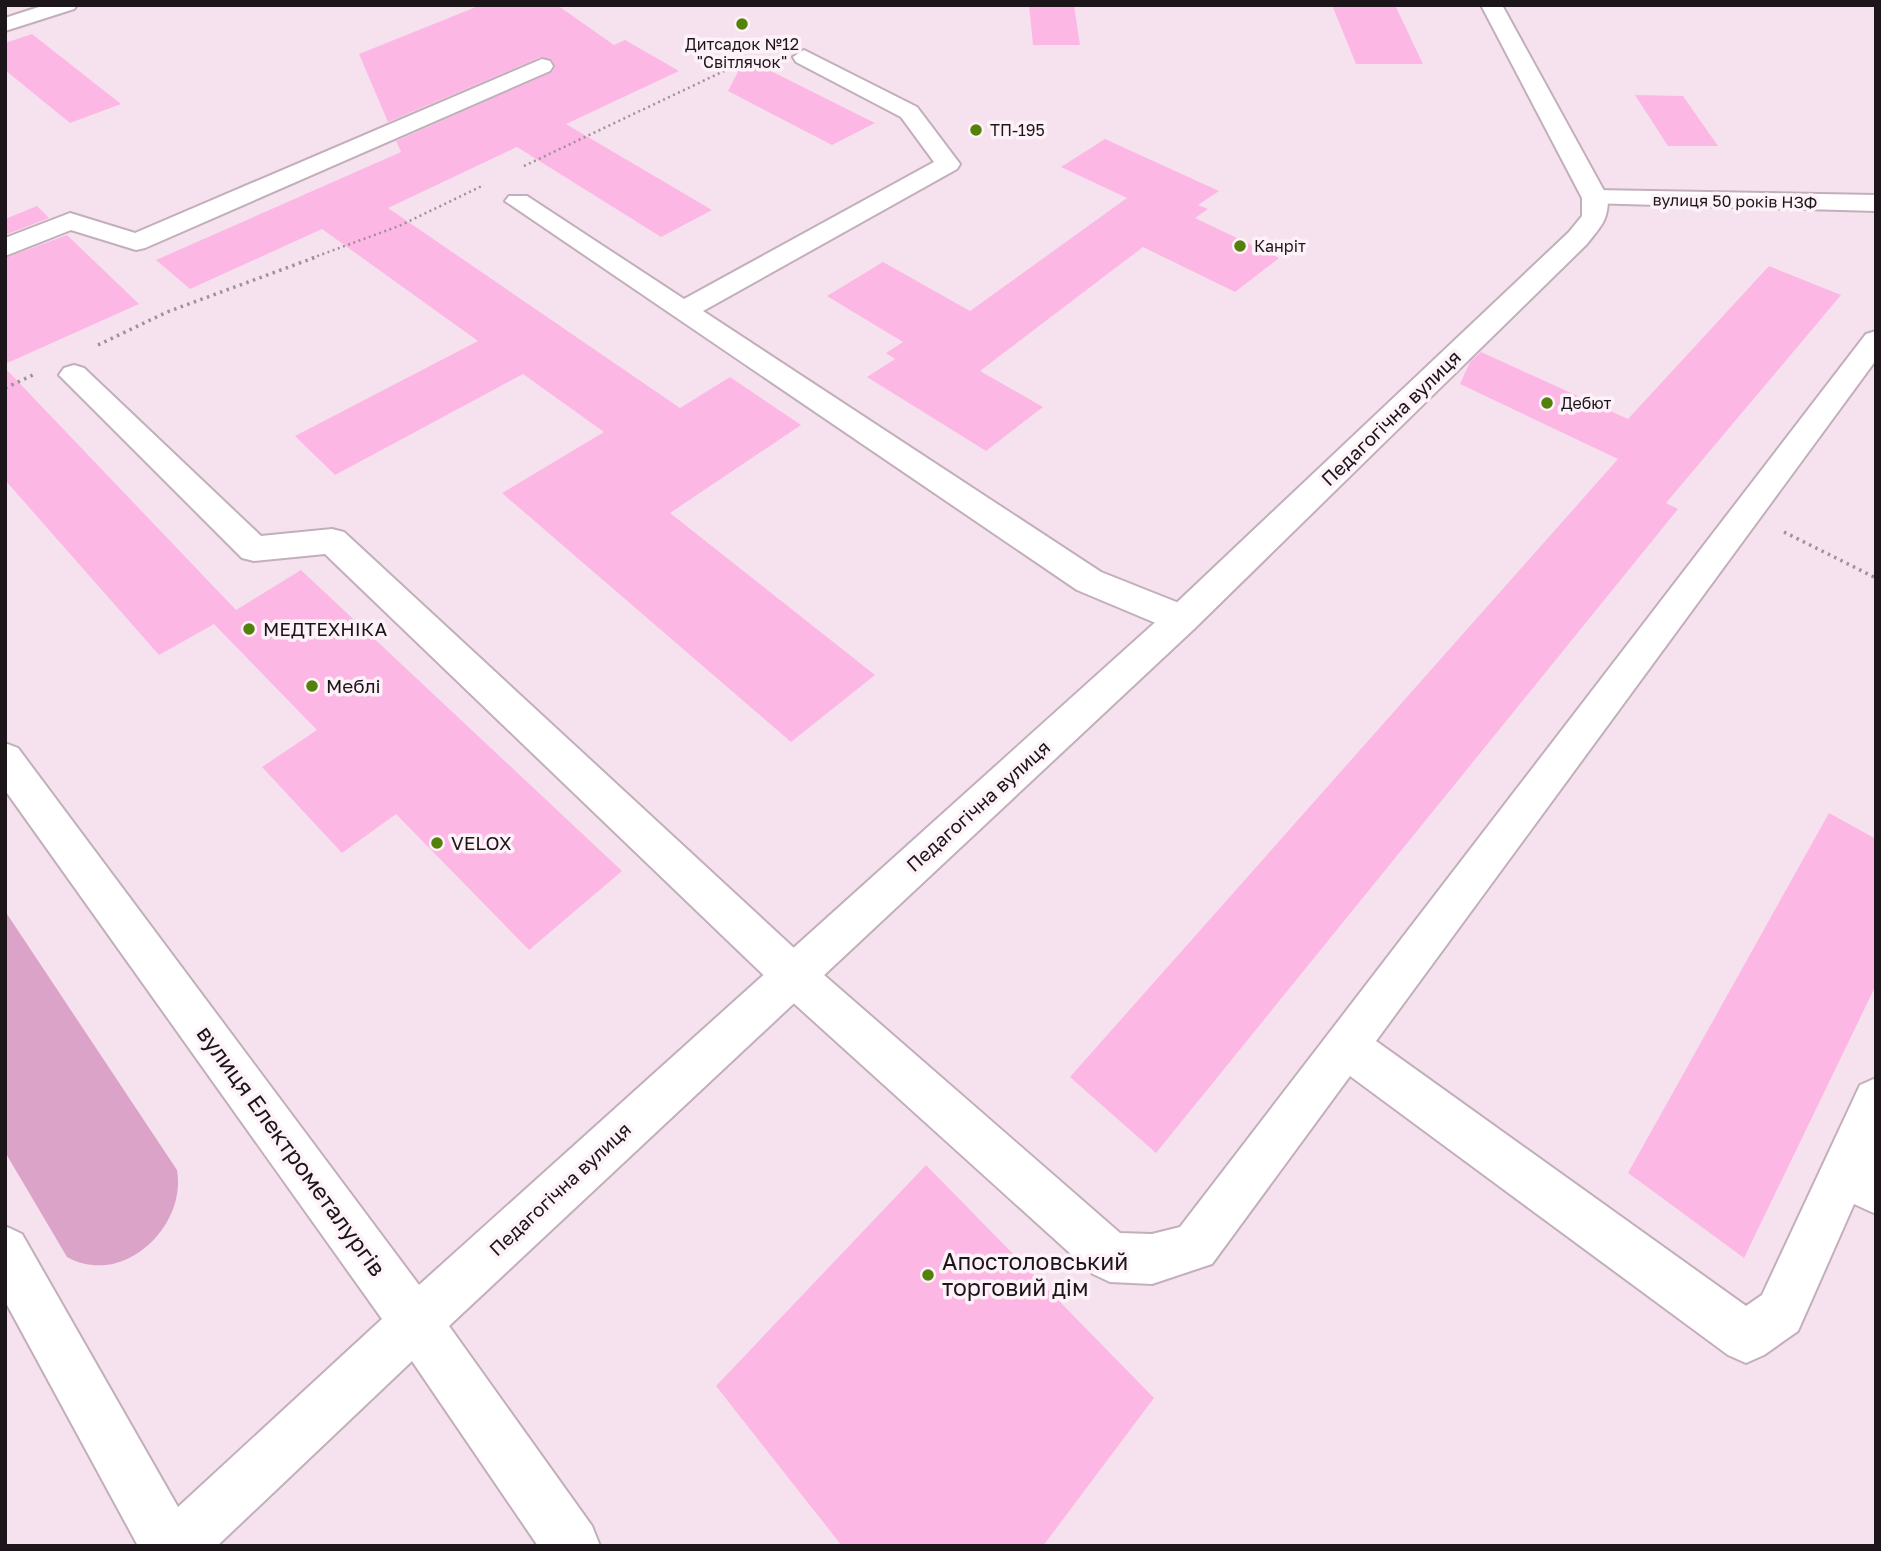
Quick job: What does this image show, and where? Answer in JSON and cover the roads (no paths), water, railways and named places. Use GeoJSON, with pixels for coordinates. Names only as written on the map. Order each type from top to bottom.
{"type":"FeatureCollection","features":[{"type":"Feature","properties":{"kind":"main road"},"geometry":{"type":"LineString","coordinates":[[5,25],[67,5]]}},
{"type":"Feature","properties":{"kind":"main road"},"geometry":{"type":"LineString","coordinates":[[1491,5],[1595,198]]}},
{"type":"Feature","properties":{"kind":"main road"},"geometry":{"type":"LineString","coordinates":[[683,311],[948,164],[909,112],[804,57]]}},
{"type":"Feature","properties":{"kind":"main road"},"geometry":{"type":"LineString","coordinates":[[5,248],[70,221],[136,242],[542,66]]}},
{"type":"Feature","properties":{"kind":"main road","name":"вулиця 50 років НЗФ"},"geometry":{"type":"LineString","coordinates":[[1595,198],[1871,209]]}},
{"type":"Feature","properties":{"kind":"main road","name":"Педагогічна вулиця"},"geometry":{"type":"LineString","coordinates":[[176,1546],[415,1322],[1182,619],[1578,238],[1595,217],[1595,198]]}},
{"type":"Feature","properties":{"kind":"main road"},"geometry":{"type":"LineString","coordinates":[[518,201],[1088,581],[1182,619]]}},
{"type":"Feature","properties":{"kind":"main road"},"geometry":{"type":"LineString","coordinates":[[70,364],[254,549],[332,541],[793,975],[1110,1257],[1152,1259],[1195,1247],[1876,340]]}},
{"type":"Feature","properties":{"kind":"main road","name":"вулиця Електрометалургів"},"geometry":{"type":"LineString","coordinates":[[5,759],[415,1322],[572,1546]]}},
{"type":"Feature","properties":{"kind":"main road"},"geometry":{"type":"LineString","coordinates":[[1346,1046],[1746,1337],[1780,1313],[1860,1180],[1876,1101]]}},
{"type":"Feature","properties":{"kind":"main road"},"geometry":{"type":"LineString","coordinates":[[5,1251],[169,1546]]}},
{"type":"Feature","properties":{"kind":"place","name":"Дитсадок №12 \"Світлячок\""},"geometry":{"type":"Point","coordinates":[742,24]}},
{"type":"Feature","properties":{"kind":"place","name":"ТП-195"},"geometry":{"type":"Point","coordinates":[976,130]}},
{"type":"Feature","properties":{"kind":"place","name":"Канріт"},"geometry":{"type":"Point","coordinates":[1240,246]}},
{"type":"Feature","properties":{"kind":"place","name":"Дебют"},"geometry":{"type":"Point","coordinates":[1547,403]}},
{"type":"Feature","properties":{"kind":"place","name":"МЕДТЕХНІКА"},"geometry":{"type":"Point","coordinates":[249,629]}},
{"type":"Feature","properties":{"kind":"place","name":"Меблі"},"geometry":{"type":"Point","coordinates":[312,686]}},
{"type":"Feature","properties":{"kind":"place","name":"VELOX"},"geometry":{"type":"Point","coordinates":[437,843]}},
{"type":"Feature","properties":{"kind":"place","name":"Апостоловський торговий дім"},"geometry":{"type":"Point","coordinates":[928,1275]}}]}
